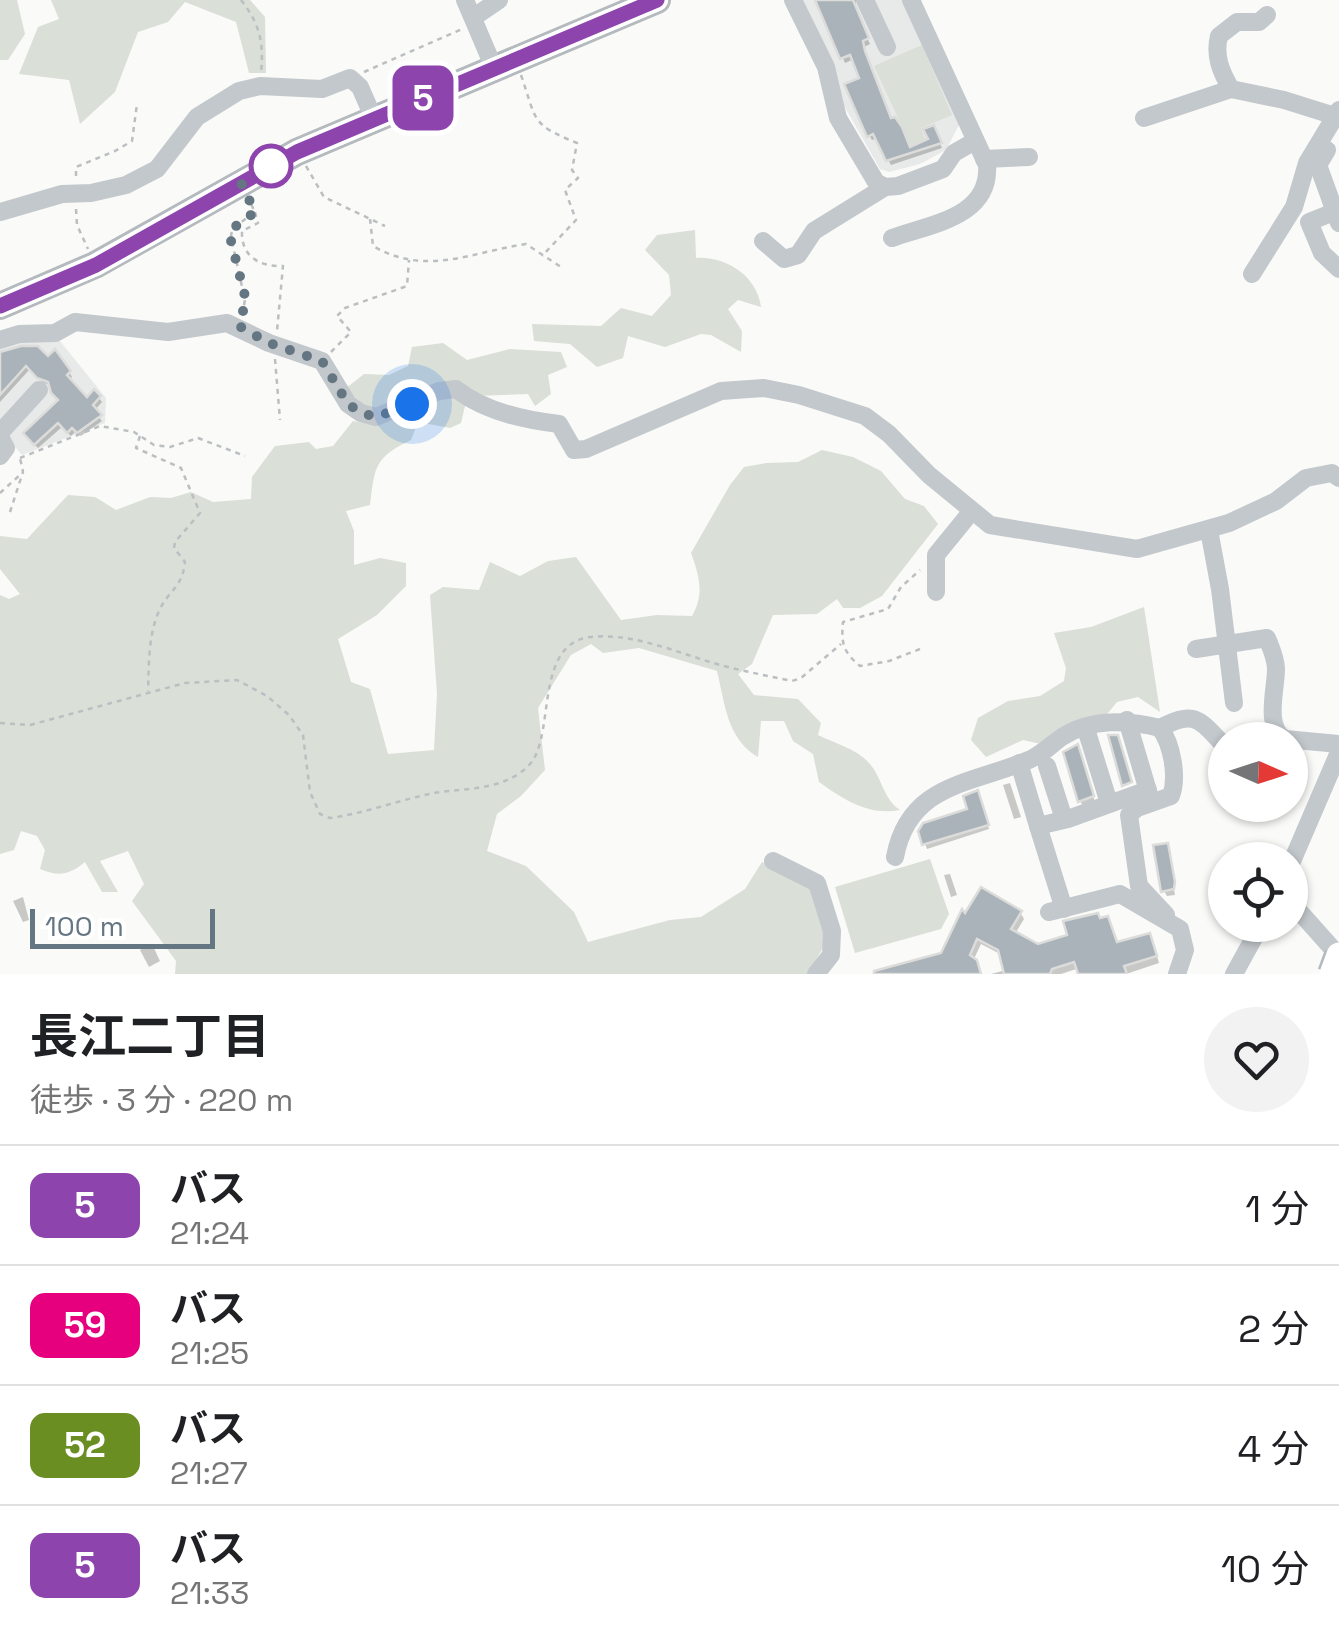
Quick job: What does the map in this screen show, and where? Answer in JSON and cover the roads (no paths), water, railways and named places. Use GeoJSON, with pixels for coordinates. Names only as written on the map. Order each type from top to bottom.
{"type":"FeatureCollection","features":[{"type":"Feature","properties":{"kind":"highway"},"geometry":{"type":"LineString","coordinates":[[1332,974],[1339,956]]}},
{"type":"Feature","properties":{"kind":"main road"},"geometry":{"type":"LineString","coordinates":[[0,306],[96,265],[297,152],[653,1]]}},
{"type":"Feature","properties":{"kind":"street"},"geometry":{"type":"LineString","coordinates":[[499,0],[472,13],[505,64]]}},
{"type":"Feature","properties":{"kind":"street"},"geometry":{"type":"LineString","coordinates":[[793,0],[826,68],[838,118],[876,182],[885,187]]}},
{"type":"Feature","properties":{"kind":"street"},"geometry":{"type":"LineString","coordinates":[[865,0],[887,47]]}},
{"type":"Feature","properties":{"kind":"street"},"geometry":{"type":"LineString","coordinates":[[892,238],[966,212],[980,201],[988,178],[984,159],[911,0]]}},
{"type":"Feature","properties":{"kind":"street"},"geometry":{"type":"LineString","coordinates":[[1230,90],[1221,72],[1216,49],[1218,36],[1237,22],[1259,22],[1267,15]]}},
{"type":"Feature","properties":{"kind":"street"},"geometry":{"type":"LineString","coordinates":[[0,212],[62,194],[91,193],[126,185],[157,169],[197,117],[220,100],[260,86],[322,90],[350,78],[360,87],[374,119]]}},
{"type":"Feature","properties":{"kind":"street"},"geometry":{"type":"LineString","coordinates":[[1144,118],[1230,90],[1284,100],[1338,118]]}},
{"type":"Feature","properties":{"kind":"street"},"geometry":{"type":"LineString","coordinates":[[1338,118],[1318,165],[1336,217],[1309,222],[1322,253],[1339,270]]}},
{"type":"Feature","properties":{"kind":"street"},"geometry":{"type":"LineString","coordinates":[[1252,274],[1294,207],[1307,163],[1338,118]]}},
{"type":"Feature","properties":{"kind":"street"},"geometry":{"type":"LineString","coordinates":[[763,241],[784,259],[798,255],[814,231],[885,187],[943,169],[954,153],[976,141]]}},
{"type":"Feature","properties":{"kind":"street"},"geometry":{"type":"LineString","coordinates":[[984,159],[1028,157]]}},
{"type":"Feature","properties":{"kind":"street"},"geometry":{"type":"LineString","coordinates":[[0,340],[19,334],[55,333],[75,322],[168,332],[227,322],[276,346],[322,361],[348,404],[361,413],[376,417],[456,389],[474,403],[558,424],[574,450],[586,450],[720,391],[764,388],[865,416],[990,525],[1137,549],[1209,530],[1276,501],[1306,478],[1332,473],[1339,478]]}},
{"type":"Feature","properties":{"kind":"street"},"geometry":{"type":"LineString","coordinates":[[1,442],[39,390]]}},
{"type":"Feature","properties":{"kind":"street"},"geometry":{"type":"LineString","coordinates":[[936,592],[936,555],[972,512]]}},
{"type":"Feature","properties":{"kind":"street"},"geometry":{"type":"LineString","coordinates":[[1209,530],[1234,703]]}},
{"type":"Feature","properties":{"kind":"street"},"geometry":{"type":"LineString","coordinates":[[1196,650],[1267,638],[1276,664],[1273,722]]}},
{"type":"Feature","properties":{"kind":"street"},"geometry":{"type":"LineString","coordinates":[[1160,728],[1179,718],[1191,717],[1208,728]]}},
{"type":"Feature","properties":{"kind":"street"},"geometry":{"type":"LineString","coordinates":[[1127,720],[1150,796]]}},
{"type":"Feature","properties":{"kind":"street"},"geometry":{"type":"LineString","coordinates":[[895,857],[899,834],[926,802],[950,786],[1034,758],[1067,734],[1127,720],[1160,728],[1167,738],[1175,786],[1172,796],[1109,803],[1038,826]]}},
{"type":"Feature","properties":{"kind":"street"},"geometry":{"type":"LineString","coordinates":[[1086,729],[1109,803]]}},
{"type":"Feature","properties":{"kind":"street"},"geometry":{"type":"LineString","coordinates":[[1308,741],[1339,744]]}},
{"type":"Feature","properties":{"kind":"street"},"geometry":{"type":"LineString","coordinates":[[1300,842],[1339,752]]}},
{"type":"Feature","properties":{"kind":"street"},"geometry":{"type":"LineString","coordinates":[[1019,763],[1057,910],[1120,894],[1180,929],[1185,950],[1177,974]]}},
{"type":"Feature","properties":{"kind":"street"},"geometry":{"type":"LineString","coordinates":[[1047,766],[1064,819]]}},
{"type":"Feature","properties":{"kind":"street"},"geometry":{"type":"LineString","coordinates":[[1150,796],[1129,815],[1139,886],[1166,915],[1166,920]]}},
{"type":"Feature","properties":{"kind":"street"},"geometry":{"type":"LineString","coordinates":[[773,861],[817,883],[832,930],[831,955],[816,974]]}},
{"type":"Feature","properties":{"kind":"street"},"geometry":{"type":"LineString","coordinates":[[1308,921],[1339,956]]}},
{"type":"Feature","properties":{"kind":"street"},"geometry":{"type":"LineString","coordinates":[[1243,969],[1254,942]]}}]}
